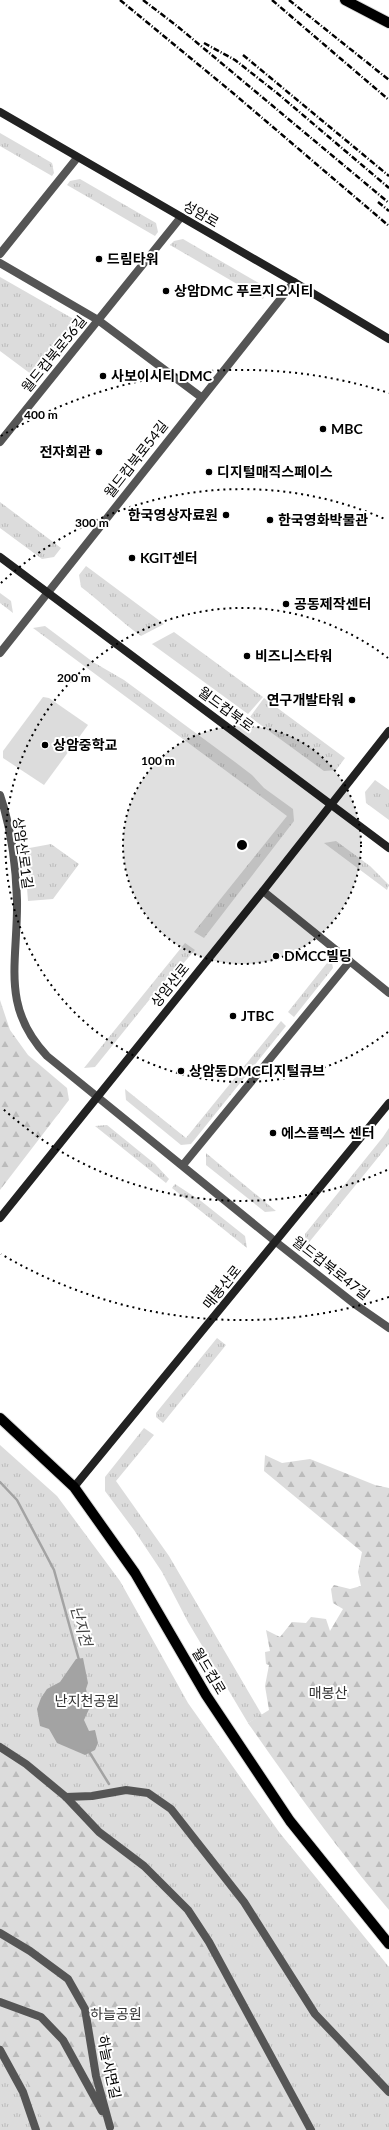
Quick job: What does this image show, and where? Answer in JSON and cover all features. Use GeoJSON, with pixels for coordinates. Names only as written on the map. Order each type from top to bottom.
{"type":"FeatureCollection","features":[{"type":"Feature","properties":{"kind":"main road"},"geometry":{"type":"LineString","coordinates":[[345,0],[389,22]]}},
{"type":"Feature","properties":{"kind":"main road","name":"성암로"},"geometry":{"type":"LineString","coordinates":[[0,112],[77,158],[294,282],[389,339]]}},
{"type":"Feature","properties":{"kind":"main road","name":"월드컵북로"},"geometry":{"type":"LineString","coordinates":[[0,557],[389,848]]}},
{"type":"Feature","properties":{"kind":"main road","name":"상암산로"},"geometry":{"type":"LineString","coordinates":[[0,1218],[263,891],[389,731]]}},
{"type":"Feature","properties":{"kind":"main road","name":"매봉산로"},"geometry":{"type":"LineString","coordinates":[[74,1487],[389,1103]]}},
{"type":"Feature","properties":{"kind":"main road","name":"월드컵로"},"geometry":{"type":"LineString","coordinates":[[0,1418],[74,1487],[135,1573],[206,1695],[290,1820],[389,1944]]}},
{"type":"Feature","properties":{"kind":"street"},"geometry":{"type":"LineString","coordinates":[[0,254],[77,158]]}},
{"type":"Feature","properties":{"kind":"street","name":"월드컵북로56길"},"geometry":{"type":"LineString","coordinates":[[0,442],[181,217]]}},
{"type":"Feature","properties":{"kind":"street","name":"월드컵북로56길"},"geometry":{"type":"LineString","coordinates":[[0,262],[98,320]]}},
{"type":"Feature","properties":{"kind":"street","name":"월드컵북로54길"},"geometry":{"type":"LineString","coordinates":[[46,592],[294,282]]}},
{"type":"Feature","properties":{"kind":"street"},"geometry":{"type":"LineString","coordinates":[[98,320],[201,397]]}},
{"type":"Feature","properties":{"kind":"street"},"geometry":{"type":"LineString","coordinates":[[0,653],[46,592]]}},
{"type":"Feature","properties":{"kind":"street","name":"상암산로1길"},"geometry":{"type":"LineString","coordinates":[[0,795],[15,870],[16,934],[12,983],[14,1006],[19,1020],[36,1045],[98,1096]]}},
{"type":"Feature","properties":{"kind":"street"},"geometry":{"type":"LineString","coordinates":[[263,891],[389,993]]}},
{"type":"Feature","properties":{"kind":"street"},"geometry":{"type":"LineString","coordinates":[[183,1165],[350,962]]}},
{"type":"Feature","properties":{"kind":"street"},"geometry":{"type":"LineString","coordinates":[[98,1096],[276,1242]]}},
{"type":"Feature","properties":{"kind":"street","name":"월드컵북로47길"},"geometry":{"type":"LineString","coordinates":[[276,1242],[389,1328]]}},
{"type":"Feature","properties":{"kind":"street"},"geometry":{"type":"LineString","coordinates":[[0,1747],[26,1764],[66,1797],[99,1832],[144,1866],[188,1910],[209,1942],[311,2130]]}},
{"type":"Feature","properties":{"kind":"street"},"geometry":{"type":"LineString","coordinates":[[66,1797],[92,1796],[126,1790],[148,1793],[170,1809],[244,1902],[315,2014],[389,2092]]}},
{"type":"Feature","properties":{"kind":"street","name":"하늘사면길"},"geometry":{"type":"LineString","coordinates":[[0,1933],[30,1951],[68,1979],[86,2009],[96,2076],[110,2128]]}},
{"type":"Feature","properties":{"kind":"street"},"geometry":{"type":"LineString","coordinates":[[0,2002],[41,2017],[63,2040],[110,2128]]}},
{"type":"Feature","properties":{"kind":"street"},"geometry":{"type":"LineString","coordinates":[[0,2050],[23,2092],[36,2130]]}},
{"type":"Feature","properties":{"kind":"green space"},"geometry":{"type":"Polygon","coordinates":[[[0,133],[52,163],[54,173],[52,176],[0,146],[0,133]]]}},
{"type":"Feature","properties":{"kind":"green space"},"geometry":{"type":"Polygon","coordinates":[[[80,179],[156,223],[158,232],[155,236],[67,185],[70,181],[80,179]]]}},
{"type":"Feature","properties":{"kind":"green space"},"geometry":{"type":"Polygon","coordinates":[[[183,239],[262,285],[263,299],[170,245],[174,241],[183,239]]]}},
{"type":"Feature","properties":{"kind":"green space"},"geometry":{"type":"Polygon","coordinates":[[[0,277],[77,321],[78,331],[39,380],[0,351],[0,277]]]}},
{"type":"Feature","properties":{"kind":"green space"},"geometry":{"type":"Polygon","coordinates":[[[0,502],[61,548],[54,557],[42,559],[0,528],[0,502]]]}},
{"type":"Feature","properties":{"kind":"green space"},"geometry":{"type":"Polygon","coordinates":[[[86,566],[164,624],[141,636],[81,587],[79,575],[86,566]]]}},
{"type":"Feature","properties":{"kind":"green space"},"geometry":{"type":"Polygon","coordinates":[[[0,593],[11,601],[13,613],[0,603],[0,593]]]}},
{"type":"Feature","properties":{"kind":"green space"},"geometry":{"type":"Polygon","coordinates":[[[45,626],[93,662],[124,680],[235,762],[252,775],[264,788],[293,809],[294,821],[204,938],[194,932],[287,816],[33,628],[45,626]]]}},
{"type":"Feature","properties":{"kind":"green space"},"geometry":{"type":"Polygon","coordinates":[[[174,632],[263,697],[248,714],[152,644],[174,632]]]}},
{"type":"Feature","properties":{"kind":"green space"},"geometry":{"type":"Polygon","coordinates":[[[43,697],[49,698],[88,725],[44,785],[3,758],[3,751],[43,697]]]}},
{"type":"Feature","properties":{"kind":"green space"},"geometry":{"type":"Polygon","coordinates":[[[264,698],[345,758],[336,770],[324,771],[250,717],[264,698]]]}},
{"type":"Feature","properties":{"kind":"green space"},"geometry":{"type":"Polygon","coordinates":[[[375,780],[389,790],[389,820],[366,803],[365,792],[375,780]]]}},
{"type":"Feature","properties":{"kind":"green space"},"geometry":{"type":"Polygon","coordinates":[[[336,841],[370,866],[389,885],[387,890],[324,843],[336,841]]]}},
{"type":"Feature","properties":{"kind":"green space"},"geometry":{"type":"Polygon","coordinates":[[[51,844],[79,864],[53,899],[28,901],[24,849],[51,844]]]}},
{"type":"Feature","properties":{"kind":"green space"},"geometry":{"type":"Polygon","coordinates":[[[185,943],[195,950],[181,966],[167,978],[95,1067],[84,1068],[185,943]]]}},
{"type":"Feature","properties":{"kind":"green space"},"geometry":{"type":"Polygon","coordinates":[[[331,958],[333,968],[294,1017],[288,1012],[331,958]]]}},
{"type":"Feature","properties":{"kind":"green space"},"geometry":{"type":"Polygon","coordinates":[[[0,1000],[10,1030],[28,1055],[67,1088],[69,1100],[0,1190],[0,1000]]]}},
{"type":"Feature","properties":{"kind":"green space"},"geometry":{"type":"Polygon","coordinates":[[[281,1021],[286,1026],[191,1144],[181,1145],[126,1100],[125,1089],[186,1138],[281,1021]]]}},
{"type":"Feature","properties":{"kind":"green space"},"geometry":{"type":"Polygon","coordinates":[[[107,1125],[155,1164],[169,1179],[166,1183],[95,1126],[107,1125]]]}},
{"type":"Feature","properties":{"kind":"green space"},"geometry":{"type":"Polygon","coordinates":[[[389,1128],[389,1144],[306,1246],[305,1234],[389,1128]]]}},
{"type":"Feature","properties":{"kind":"green space"},"geometry":{"type":"Polygon","coordinates":[[[206,1153],[276,1211],[265,1212],[206,1165],[206,1153]]]}},
{"type":"Feature","properties":{"kind":"green space"},"geometry":{"type":"Polygon","coordinates":[[[175,1184],[201,1201],[245,1236],[247,1248],[172,1188],[175,1184]]]}},
{"type":"Feature","properties":{"kind":"green space"},"geometry":{"type":"Polygon","coordinates":[[[217,1338],[226,1345],[163,1423],[156,1417],[156,1413],[217,1338]]]}},
{"type":"Feature","properties":{"kind":"green space"},"geometry":{"type":"Polygon","coordinates":[[[144,1428],[154,1435],[116,1481],[169,1556],[262,1715],[248,1723],[188,1622],[162,1572],[134,1530],[105,1491],[105,1477],[144,1428]]]}},
{"type":"Feature","properties":{"kind":"green space","name":"난지천공원"},"geometry":{"type":"Polygon","coordinates":[[[0,1445],[57,1496],[120,1581],[188,1703],[279,1832],[389,1967],[389,2130],[0,2130],[0,1445]]]}},
{"type":"Feature","properties":{"kind":"green space","name":"매봉산"},"geometry":{"type":"Polygon","coordinates":[[[265,1455],[282,1463],[310,1459],[375,1485],[389,1488],[389,1910],[317,1819],[248,1723],[269,1710],[265,1686],[269,1665],[266,1664],[265,1652],[270,1651],[266,1630],[280,1637],[292,1622],[306,1623],[311,1617],[326,1619],[330,1631],[343,1609],[333,1603],[331,1589],[334,1585],[350,1589],[361,1586],[358,1572],[362,1552],[264,1471],[265,1455]]]}},
{"type":"Feature","properties":{"kind":"green space","name":"하늘공원"},"geometry":{"type":"Polygon","coordinates":[[[0,1753],[50,1787],[94,1835],[137,1868],[185,1913],[305,2130],[46,2130],[21,2068],[6,2061],[0,2051],[0,1753]]]}},
{"type":"Feature","properties":{"kind":"shaded area"},"geometry":{"type":"Polygon","coordinates":[[[83,1658],[88,1683],[86,1689],[90,1707],[84,1720],[89,1731],[95,1730],[98,1743],[95,1750],[85,1755],[57,1743],[49,1729],[40,1726],[37,1709],[41,1698],[47,1689],[60,1682],[76,1659],[83,1658]]]}},
{"type":"Feature","properties":{"kind":"waterway","name":"난지천"},"geometry":{"type":"LineString","coordinates":[[0,1482],[17,1500],[54,1570],[79,1660]]}},
{"type":"Feature","properties":{"kind":"waterway","name":"난지천"},"geometry":{"type":"LineString","coordinates":[[88,1750],[109,1784]]}},
{"type":"Feature","properties":{"kind":"railway"},"geometry":{"type":"LineString","coordinates":[[120,0],[233,93],[389,226]]}},
{"type":"Feature","properties":{"kind":"railway"},"geometry":{"type":"LineString","coordinates":[[143,0],[177,26],[389,203]]}},
{"type":"Feature","properties":{"kind":"railway"},"geometry":{"type":"LineString","coordinates":[[272,0],[389,100]]}},
{"type":"Feature","properties":{"kind":"railway"},"geometry":{"type":"LineString","coordinates":[[289,0],[389,80]]}},
{"type":"Feature","properties":{"kind":"railway"},"geometry":{"type":"LineString","coordinates":[[204,43],[235,60],[277,93],[389,188]]}},
{"type":"Feature","properties":{"kind":"railway"},"geometry":{"type":"LineString","coordinates":[[243,55],[389,176]]}},
{"type":"Feature","properties":{"kind":"railway"},"geometry":{"type":"LineString","coordinates":[[378,202],[389,211]]}},
{"type":"Feature","properties":{"kind":"place","name":"드림타워"},"geometry":{"type":"Point","coordinates":[99,259]}},
{"type":"Feature","properties":{"kind":"place","name":"상암DMC 푸르지오시티"},"geometry":{"type":"Point","coordinates":[166,291]}},
{"type":"Feature","properties":{"kind":"place","name":"사보이시티 DMC"},"geometry":{"type":"Point","coordinates":[103,376]}},
{"type":"Feature","properties":{"kind":"place","name":"MBC"},"geometry":{"type":"Point","coordinates":[323,429]}},
{"type":"Feature","properties":{"kind":"place","name":"전자회관"},"geometry":{"type":"Point","coordinates":[99,452]}},
{"type":"Feature","properties":{"kind":"place","name":"디지털매직스페이스"},"geometry":{"type":"Point","coordinates":[209,472]}},
{"type":"Feature","properties":{"kind":"place","name":"한국영상자료원"},"geometry":{"type":"Point","coordinates":[226,515]}},
{"type":"Feature","properties":{"kind":"place","name":"한국영화박물관"},"geometry":{"type":"Point","coordinates":[270,520]}},
{"type":"Feature","properties":{"kind":"place","name":"KGIT센터"},"geometry":{"type":"Point","coordinates":[132,558]}},
{"type":"Feature","properties":{"kind":"place","name":"공동제작센터"},"geometry":{"type":"Point","coordinates":[286,604]}},
{"type":"Feature","properties":{"kind":"place","name":"비즈니스타워"},"geometry":{"type":"Point","coordinates":[247,656]}},
{"type":"Feature","properties":{"kind":"place","name":"연구개발타워"},"geometry":{"type":"Point","coordinates":[352,700]}},
{"type":"Feature","properties":{"kind":"place","name":"상암중학교"},"geometry":{"type":"Point","coordinates":[45,745]}},
{"type":"Feature","properties":{"kind":"place","name":"DMCC빌딩"},"geometry":{"type":"Point","coordinates":[276,956]}},
{"type":"Feature","properties":{"kind":"place","name":"JTBC"},"geometry":{"type":"Point","coordinates":[233,1016]}},
{"type":"Feature","properties":{"kind":"place","name":"상암동DMC디지털큐브"},"geometry":{"type":"Point","coordinates":[181,1071]}},
{"type":"Feature","properties":{"kind":"place","name":"에스플렉스 센터"},"geometry":{"type":"Point","coordinates":[273,1133]}}]}
